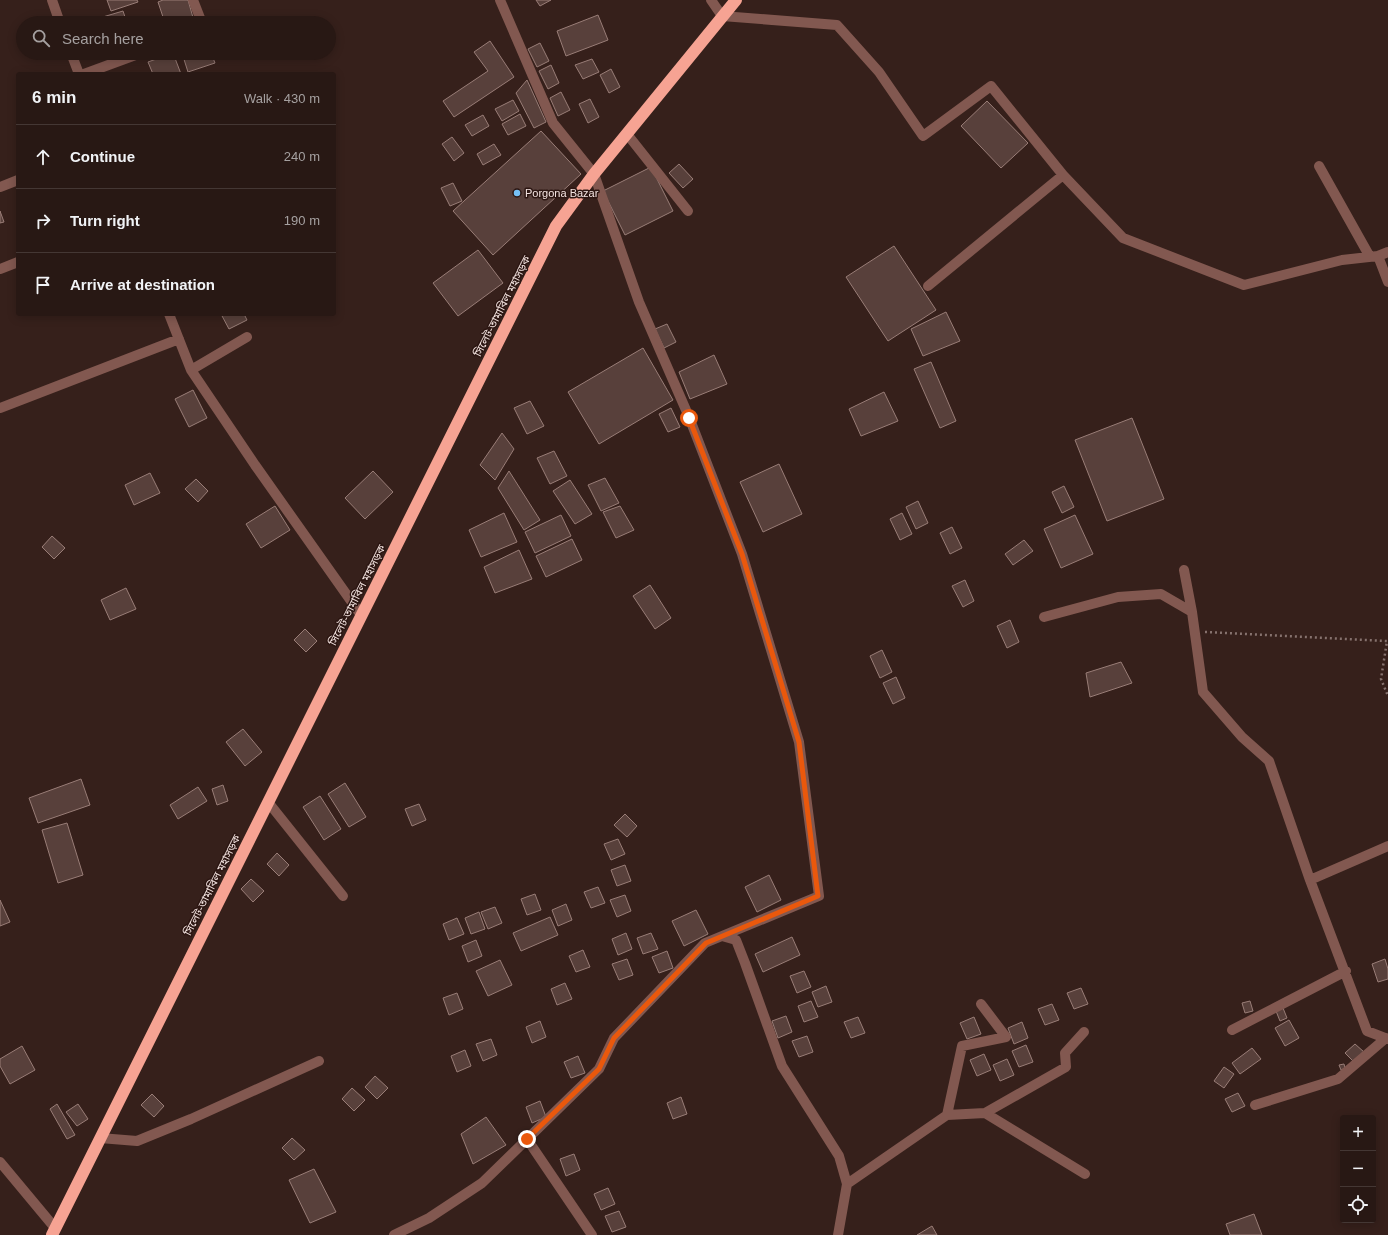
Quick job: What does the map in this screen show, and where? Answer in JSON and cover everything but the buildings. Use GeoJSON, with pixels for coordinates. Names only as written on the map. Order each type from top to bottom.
{"type":"FeatureCollection","features":[{"type":"Feature","properties":{"kind":"highway","name":"সিলেট-তামাবিল মহাসড়ক"},"geometry":{"type":"LineString","coordinates":[[53,1232],[556,226],[594,174],[736,0]]}},
{"type":"Feature","properties":{"kind":"street"},"geometry":{"type":"LineString","coordinates":[[52,0],[58,16]]}},
{"type":"Feature","properties":{"kind":"street"},"geometry":{"type":"LineString","coordinates":[[193,0],[199,16]]}},
{"type":"Feature","properties":{"kind":"street"},"geometry":{"type":"LineString","coordinates":[[394,1235],[429,1218],[482,1183],[599,1069],[614,1038],[706,943],[818,896],[799,742],[742,554],[689,418],[639,302],[594,174],[553,123],[500,0]]}},
{"type":"Feature","properties":{"kind":"street"},"geometry":{"type":"LineString","coordinates":[[711,0],[722,16],[837,25],[879,72],[923,136],[991,86],[1063,175],[1123,238],[1244,285],[1342,260],[1379,255]]}},
{"type":"Feature","properties":{"kind":"street"},"geometry":{"type":"LineString","coordinates":[[74,60],[78,72]]}},
{"type":"Feature","properties":{"kind":"street"},"geometry":{"type":"LineString","coordinates":[[90,72],[123,60]]}},
{"type":"Feature","properties":{"kind":"street"},"geometry":{"type":"LineString","coordinates":[[627,134],[688,211]]}},
{"type":"Feature","properties":{"kind":"street"},"geometry":{"type":"LineString","coordinates":[[1319,166],[1379,255],[1388,282]]}},
{"type":"Feature","properties":{"kind":"street"},"geometry":{"type":"LineString","coordinates":[[928,286],[1063,175]]}},
{"type":"Feature","properties":{"kind":"street"},"geometry":{"type":"LineString","coordinates":[[0,187],[16,181]]}},
{"type":"Feature","properties":{"kind":"street"},"geometry":{"type":"LineString","coordinates":[[0,269],[16,263]]}},
{"type":"Feature","properties":{"kind":"street"},"geometry":{"type":"LineString","coordinates":[[170,316],[191,370],[255,465],[361,615]]}},
{"type":"Feature","properties":{"kind":"street"},"geometry":{"type":"LineString","coordinates":[[191,370],[247,337]]}},
{"type":"Feature","properties":{"kind":"street"},"geometry":{"type":"LineString","coordinates":[[0,408],[179,339]]}},
{"type":"Feature","properties":{"kind":"street"},"geometry":{"type":"LineString","coordinates":[[1184,570],[1192,612],[1203,692],[1242,738],[1269,761],[1310,880],[1346,971],[1367,1031],[1387,1039],[1338,1079],[1255,1105]]}},
{"type":"Feature","properties":{"kind":"street"},"geometry":{"type":"LineString","coordinates":[[1044,617],[1118,597],[1161,594],[1192,612]]}},
{"type":"Feature","properties":{"kind":"street"},"geometry":{"type":"LineString","coordinates":[[268,802],[343,896]]}},
{"type":"Feature","properties":{"kind":"street"},"geometry":{"type":"LineString","coordinates":[[1310,880],[1388,846]]}},
{"type":"Feature","properties":{"kind":"street"},"geometry":{"type":"LineString","coordinates":[[722,936],[736,940],[782,1066],[839,1156],[847,1184],[838,1235]]}},
{"type":"Feature","properties":{"kind":"street"},"geometry":{"type":"LineString","coordinates":[[1232,1030],[1346,971]]}},
{"type":"Feature","properties":{"kind":"street"},"geometry":{"type":"LineString","coordinates":[[947,1115],[962,1046],[1006,1037],[981,1004]]}},
{"type":"Feature","properties":{"kind":"street"},"geometry":{"type":"LineString","coordinates":[[847,1184],[947,1115],[985,1112],[1066,1067],[1066,1053],[1084,1032]]}},
{"type":"Feature","properties":{"kind":"street"},"geometry":{"type":"LineString","coordinates":[[100,1138],[137,1141],[191,1119],[319,1061]]}},
{"type":"Feature","properties":{"kind":"street"},"geometry":{"type":"LineString","coordinates":[[985,1112],[1085,1174]]}},
{"type":"Feature","properties":{"kind":"street"},"geometry":{"type":"LineString","coordinates":[[527,1139],[592,1235]]}},
{"type":"Feature","properties":{"kind":"street"},"geometry":{"type":"LineString","coordinates":[[0,1162],[53,1232]]}},
{"type":"Feature","properties":{"kind":"path"},"geometry":{"type":"LineString","coordinates":[[1194,632],[1387,641],[1381,679],[1388,696]]}},
{"type":"Feature","properties":{"kind":"place","name":"Porgona Bazar"},"geometry":{"type":"Point","coordinates":[517,193]}},
{"type":"Feature","properties":{"kind":"route"},"geometry":{"type":"LineString","coordinates":[[527,1139],[599,1069],[614,1038],[706,943],[818,896],[799,742],[742,554],[689,418]]}}]}
